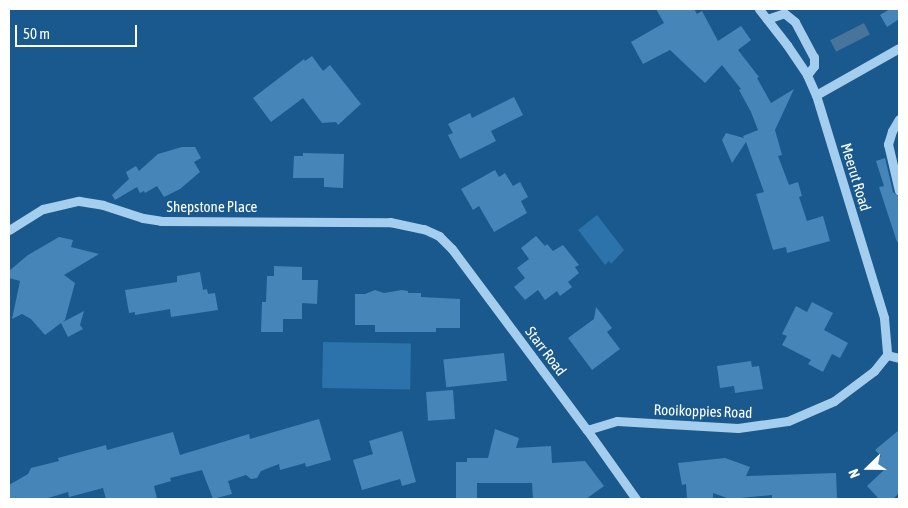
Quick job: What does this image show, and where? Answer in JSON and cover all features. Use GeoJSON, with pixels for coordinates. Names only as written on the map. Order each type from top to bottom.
{"type":"FeatureCollection","features":[{"type":"Feature","properties":{"kind":"street","name":"Meerut Road"},"geometry":{"type":"LineString","coordinates":[[759,9],[807,76],[816,95],[880,304],[887,339],[887,355]]}},
{"type":"Feature","properties":{"kind":"street"},"geometry":{"type":"LineString","coordinates":[[767,19],[784,13],[795,22],[814,57],[814,66],[807,76]]}},
{"type":"Feature","properties":{"kind":"street"},"geometry":{"type":"LineString","coordinates":[[816,95],[899,48]]}},
{"type":"Feature","properties":{"kind":"street"},"geometry":{"type":"LineString","coordinates":[[899,119],[892,131],[888,144],[899,191]]}},
{"type":"Feature","properties":{"kind":"street","name":"Shepstone Place"},"geometry":{"type":"LineString","coordinates":[[9,230],[44,209],[79,201],[103,204],[143,218],[161,221],[381,222],[424,229]]}},
{"type":"Feature","properties":{"kind":"street","name":"Starr Road"},"geometry":{"type":"LineString","coordinates":[[424,229],[438,236],[452,249],[636,499]]}},
{"type":"Feature","properties":{"kind":"street"},"geometry":{"type":"LineString","coordinates":[[887,355],[899,358]]}},
{"type":"Feature","properties":{"kind":"street","name":"Rooikoppies Road"},"geometry":{"type":"LineString","coordinates":[[587,430],[617,421],[738,428],[788,421],[834,401],[874,371],[887,355]]}},
{"type":"Feature","properties":{"kind":"shaded area"},"geometry":{"type":"Polygon","coordinates":[[[864,23],[870,35],[836,52],[830,40],[864,23]]]}},
{"type":"Feature","properties":{"kind":"shaded area"},"geometry":{"type":"Polygon","coordinates":[[[597,215],[624,250],[611,264],[609,261],[605,265],[578,230],[597,215]]]}},
{"type":"Feature","properties":{"kind":"shaded area"},"geometry":{"type":"Polygon","coordinates":[[[323,342],[411,344],[410,390],[322,388],[323,342]]]}},
{"type":"Feature","properties":{"kind":"building"},"geometry":{"type":"Polygon","coordinates":[[[656,9],[694,9],[697,14],[702,11],[718,41],[741,26],[751,40],[738,50],[759,77],[757,78],[771,103],[794,89],[775,130],[782,155],[778,156],[789,185],[798,182],[802,196],[799,197],[807,221],[823,216],[830,241],[787,253],[786,247],[773,250],[756,194],[764,192],[746,142],[732,163],[722,140],[726,133],[744,138],[743,136],[758,130],[739,90],[741,89],[722,65],[705,83],[670,50],[643,64],[631,42],[664,23],[656,9]]]}},
{"type":"Feature","properties":{"kind":"building"},"geometry":{"type":"Polygon","coordinates":[[[890,9],[899,9],[899,19],[887,27],[880,15],[890,9]]]}},
{"type":"Feature","properties":{"kind":"building"},"geometry":{"type":"Polygon","coordinates":[[[312,56],[323,71],[330,65],[361,104],[338,125],[336,122],[322,123],[303,98],[271,122],[253,98],[304,59],[305,61],[312,56]]]}},
{"type":"Feature","properties":{"kind":"building"},"geometry":{"type":"Polygon","coordinates":[[[514,97],[523,115],[491,131],[496,141],[460,159],[448,135],[453,133],[448,124],[470,113],[472,118],[514,97]]]}},
{"type":"Feature","properties":{"kind":"building"},"geometry":{"type":"Polygon","coordinates":[[[182,147],[195,147],[201,158],[194,162],[200,172],[180,189],[164,197],[157,186],[145,193],[144,191],[140,193],[137,187],[115,200],[112,195],[129,179],[126,172],[136,166],[139,171],[158,154],[182,147]]]}},
{"type":"Feature","properties":{"kind":"building"},"geometry":{"type":"Polygon","coordinates":[[[303,153],[344,154],[343,188],[324,187],[324,178],[293,178],[294,156],[303,156],[303,153]]]}},
{"type":"Feature","properties":{"kind":"building"},"geometry":{"type":"Polygon","coordinates":[[[885,158],[893,192],[899,197],[899,241],[897,242],[879,187],[884,186],[876,161],[885,158]]]}},
{"type":"Feature","properties":{"kind":"building"},"geometry":{"type":"Polygon","coordinates":[[[495,170],[499,177],[505,173],[513,186],[520,182],[528,197],[521,201],[527,213],[494,232],[479,206],[473,210],[461,189],[495,170]]]}},
{"type":"Feature","properties":{"kind":"building"},"geometry":{"type":"Polygon","coordinates":[[[536,236],[545,246],[547,244],[553,251],[563,245],[579,265],[575,267],[579,273],[568,282],[572,287],[560,296],[557,291],[545,300],[538,290],[525,300],[514,287],[525,278],[517,268],[529,259],[521,248],[536,236]]]}},
{"type":"Feature","properties":{"kind":"building"},"geometry":{"type":"Polygon","coordinates":[[[59,237],[73,240],[71,247],[99,254],[64,275],[75,283],[63,322],[84,311],[80,325],[83,329],[68,337],[61,323],[45,335],[31,319],[22,314],[12,319],[20,281],[9,278],[9,271],[28,255],[59,237]]]}},
{"type":"Feature","properties":{"kind":"building"},"geometry":{"type":"Polygon","coordinates":[[[274,266],[302,267],[302,280],[318,280],[317,304],[302,303],[302,319],[283,319],[283,332],[261,332],[262,302],[266,302],[267,276],[274,276],[274,266]]]}},
{"type":"Feature","properties":{"kind":"building"},"geometry":{"type":"Polygon","coordinates":[[[200,272],[203,290],[207,289],[208,294],[215,293],[218,310],[171,317],[170,309],[135,315],[135,312],[129,313],[125,290],[177,282],[177,276],[200,272]]]}},
{"type":"Feature","properties":{"kind":"building"},"geometry":{"type":"Polygon","coordinates":[[[375,290],[384,293],[402,290],[408,291],[408,293],[421,293],[421,297],[460,299],[460,328],[436,328],[436,332],[375,332],[375,325],[355,325],[355,294],[365,294],[375,290]]]}},
{"type":"Feature","properties":{"kind":"building"},"geometry":{"type":"Polygon","coordinates":[[[812,302],[833,313],[824,330],[848,343],[840,358],[832,354],[823,372],[808,364],[811,360],[782,345],[787,336],[782,334],[796,306],[807,312],[812,302]]]}},
{"type":"Feature","properties":{"kind":"building"},"geometry":{"type":"Polygon","coordinates":[[[596,307],[612,328],[607,332],[620,349],[592,370],[568,338],[594,319],[596,307]]]}},
{"type":"Feature","properties":{"kind":"building"},"geometry":{"type":"Polygon","coordinates":[[[504,353],[507,381],[446,387],[443,359],[504,353]]]}},
{"type":"Feature","properties":{"kind":"building"},"geometry":{"type":"Polygon","coordinates":[[[751,361],[752,367],[759,366],[763,389],[735,393],[734,386],[720,388],[717,366],[751,361]]]}},
{"type":"Feature","properties":{"kind":"building"},"geometry":{"type":"Polygon","coordinates":[[[453,390],[455,419],[428,421],[426,392],[453,390]]]}},
{"type":"Feature","properties":{"kind":"building"},"geometry":{"type":"Polygon","coordinates":[[[319,419],[331,460],[306,467],[305,463],[280,470],[279,464],[261,471],[257,478],[251,479],[246,475],[228,481],[232,494],[213,499],[202,470],[170,478],[171,481],[154,486],[157,499],[106,499],[103,488],[69,497],[68,492],[45,499],[9,499],[9,485],[28,474],[31,468],[59,461],[58,458],[106,445],[107,450],[173,432],[180,455],[249,434],[250,439],[319,419]]]}},
{"type":"Feature","properties":{"kind":"building"},"geometry":{"type":"Polygon","coordinates":[[[495,429],[519,438],[516,448],[551,446],[552,463],[585,461],[604,486],[586,499],[533,499],[532,483],[477,483],[477,499],[456,499],[456,462],[467,462],[467,458],[488,458],[495,429]]]}},
{"type":"Feature","properties":{"kind":"building"},"geometry":{"type":"Polygon","coordinates":[[[899,430],[899,493],[893,499],[879,499],[867,486],[884,470],[875,462],[881,456],[875,450],[899,430]]]}},
{"type":"Feature","properties":{"kind":"building"},"geometry":{"type":"Polygon","coordinates":[[[402,431],[416,482],[402,486],[400,479],[362,490],[353,460],[373,454],[369,441],[402,431]]]}},
{"type":"Feature","properties":{"kind":"building"},"geometry":{"type":"Polygon","coordinates":[[[725,458],[750,467],[746,476],[836,473],[837,498],[772,499],[772,495],[730,499],[713,493],[713,499],[687,499],[686,484],[682,485],[678,463],[725,458]]]}}]}
